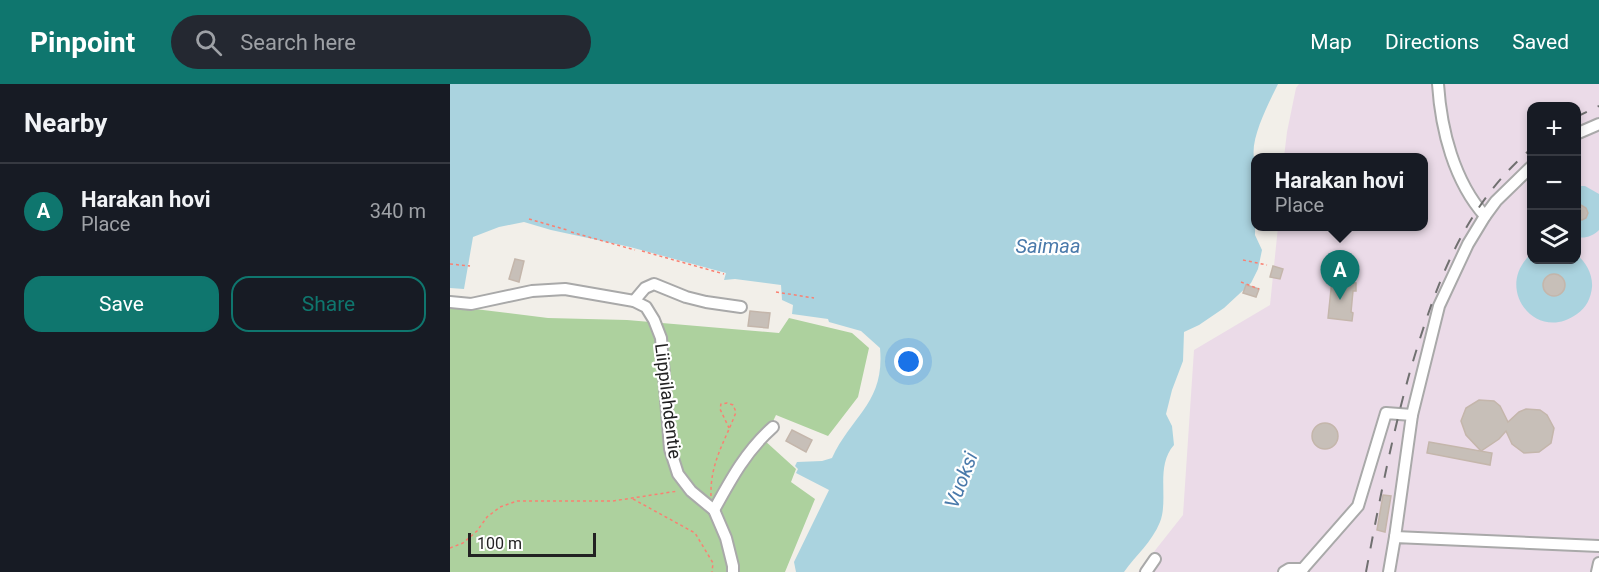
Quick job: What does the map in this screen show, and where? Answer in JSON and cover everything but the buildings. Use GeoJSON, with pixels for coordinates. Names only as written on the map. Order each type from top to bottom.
{"type":"FeatureCollection","features":[{"type":"Feature","properties":{"kind":"street"},"geometry":{"type":"LineString","coordinates":[[1438,84],[1444,132],[1471,199],[1485,216]]}},
{"type":"Feature","properties":{"kind":"street"},"geometry":{"type":"LineString","coordinates":[[1581,132],[1599,124]]}},
{"type":"Feature","properties":{"kind":"street"},"geometry":{"type":"LineString","coordinates":[[1389,572],[1412,415],[1439,306],[1468,244],[1485,216],[1496,201],[1527,171]]}},
{"type":"Feature","properties":{"kind":"street"},"geometry":{"type":"LineString","coordinates":[[450,302],[471,304],[532,291],[565,289],[634,301],[645,288],[654,284],[686,297],[741,307]]}},
{"type":"Feature","properties":{"kind":"street","name":"Liippilahdentie"},"geometry":{"type":"LineString","coordinates":[[634,301],[646,307],[661,338],[670,449],[678,474],[691,491],[714,510],[726,538],[733,572]]}},
{"type":"Feature","properties":{"kind":"street"},"geometry":{"type":"LineString","coordinates":[[1284,572],[1289,569],[1301,570],[1358,506],[1386,413],[1412,415]]}},
{"type":"Feature","properties":{"kind":"street"},"geometry":{"type":"LineString","coordinates":[[714,510],[737,467],[773,427]]}},
{"type":"Feature","properties":{"kind":"street"},"geometry":{"type":"LineString","coordinates":[[1395,537],[1599,546]]}},
{"type":"Feature","properties":{"kind":"street"},"geometry":{"type":"LineString","coordinates":[[1146,572],[1155,559]]}},
{"type":"Feature","properties":{"kind":"street"},"geometry":{"type":"LineString","coordinates":[[1597,572],[1599,562]]}},
{"type":"Feature","properties":{"kind":"path"},"geometry":{"type":"LineString","coordinates":[[529,219],[567,230]]}},
{"type":"Feature","properties":{"kind":"path"},"geometry":{"type":"LineString","coordinates":[[571,232],[635,249]]}},
{"type":"Feature","properties":{"kind":"path"},"geometry":{"type":"LineString","coordinates":[[642,251],[724,274]]}},
{"type":"Feature","properties":{"kind":"path"},"geometry":{"type":"LineString","coordinates":[[1243,260],[1267,265]]}},
{"type":"Feature","properties":{"kind":"path"},"geometry":{"type":"LineString","coordinates":[[450,264],[470,266]]}},
{"type":"Feature","properties":{"kind":"path"},"geometry":{"type":"LineString","coordinates":[[1241,282],[1259,289]]}},
{"type":"Feature","properties":{"kind":"path"},"geometry":{"type":"LineString","coordinates":[[776,292],[814,298]]}},
{"type":"Feature","properties":{"kind":"path"},"geometry":{"type":"LineString","coordinates":[[714,510],[711,480],[714,464],[736,412],[733,405],[727,403],[722,404],[720,410],[729,428]]}},
{"type":"Feature","properties":{"kind":"path"},"geometry":{"type":"LineString","coordinates":[[450,548],[463,543],[477,531],[487,517],[500,507],[517,501],[593,501],[691,491]]}},
{"type":"Feature","properties":{"kind":"path"},"geometry":{"type":"LineString","coordinates":[[632,498],[695,533],[713,563],[712,572]]}},
{"type":"Feature","properties":{"kind":"shaded area"},"geometry":{"type":"Polygon","coordinates":[[[1299,84],[1599,84],[1599,572],[1138,572],[1183,515],[1194,350],[1270,305],[1278,231],[1428,231],[1428,153],[1284,153],[1296,88],[1299,84]]]}},
{"type":"Feature","properties":{"kind":"green space"},"geometry":{"type":"Polygon","coordinates":[[[450,306],[548,318],[627,320],[779,333],[789,318],[852,333],[869,348],[858,397],[828,436],[776,415],[764,440],[796,469],[791,482],[815,499],[785,572],[450,572],[450,306]]]}},
{"type":"Feature","properties":{"kind":"water","name":"Saimaa"},"geometry":{"type":"Polygon","coordinates":[[[450,84],[1278,84],[1256,135],[1254,153],[1251,153],[1251,231],[1255,231],[1262,250],[1258,269],[1251,283],[1224,308],[1184,332],[1183,361],[1166,414],[1172,426],[1174,445],[1165,463],[1160,522],[1153,536],[1124,572],[796,572],[794,562],[829,490],[796,473],[798,469],[795,466],[797,462],[822,461],[832,458],[872,396],[880,367],[880,348],[861,331],[829,322],[828,319],[792,314],[793,305],[782,300],[781,285],[735,279],[724,280],[726,273],[524,222],[499,227],[473,237],[464,289],[450,288],[450,84]]]}},
{"type":"Feature","properties":{"kind":"water"},"geometry":{"type":"Polygon","coordinates":[[[1581,186],[1599,194],[1599,230],[1592,235],[1581,237],[1581,219],[1584,219],[1588,213],[1584,206],[1581,206],[1581,186]]]}},
{"type":"Feature","properties":{"kind":"water"},"geometry":{"type":"Polygon","coordinates":[[[1527,259],[1527,264],[1581,264],[1581,259],[1590,273],[1592,282],[1588,302],[1583,309],[1562,321],[1547,322],[1534,317],[1524,308],[1518,296],[1516,282],[1520,268],[1527,259]],[[1555,274],[1547,277],[1543,284],[1546,292],[1554,296],[1561,293],[1564,286],[1562,278],[1555,274]]]}},
{"type":"Feature","properties":{"kind":"railway"},"geometry":{"type":"LineString","coordinates":[[1581,115],[1599,106]]}},
{"type":"Feature","properties":{"kind":"railway"},"geometry":{"type":"LineString","coordinates":[[1366,572],[1386,469],[1404,393],[1442,277],[1470,221],[1508,171],[1527,153]]}},
{"type":"Feature","properties":{"kind":"place","name":"Harakan hovi"},"geometry":{"type":"Point","coordinates":[1340,300]}},
{"type":"Feature","properties":{"kind":"water label","name":"Vuoksi"},"geometry":{"type":"Point","coordinates":[961,480]}}]}
